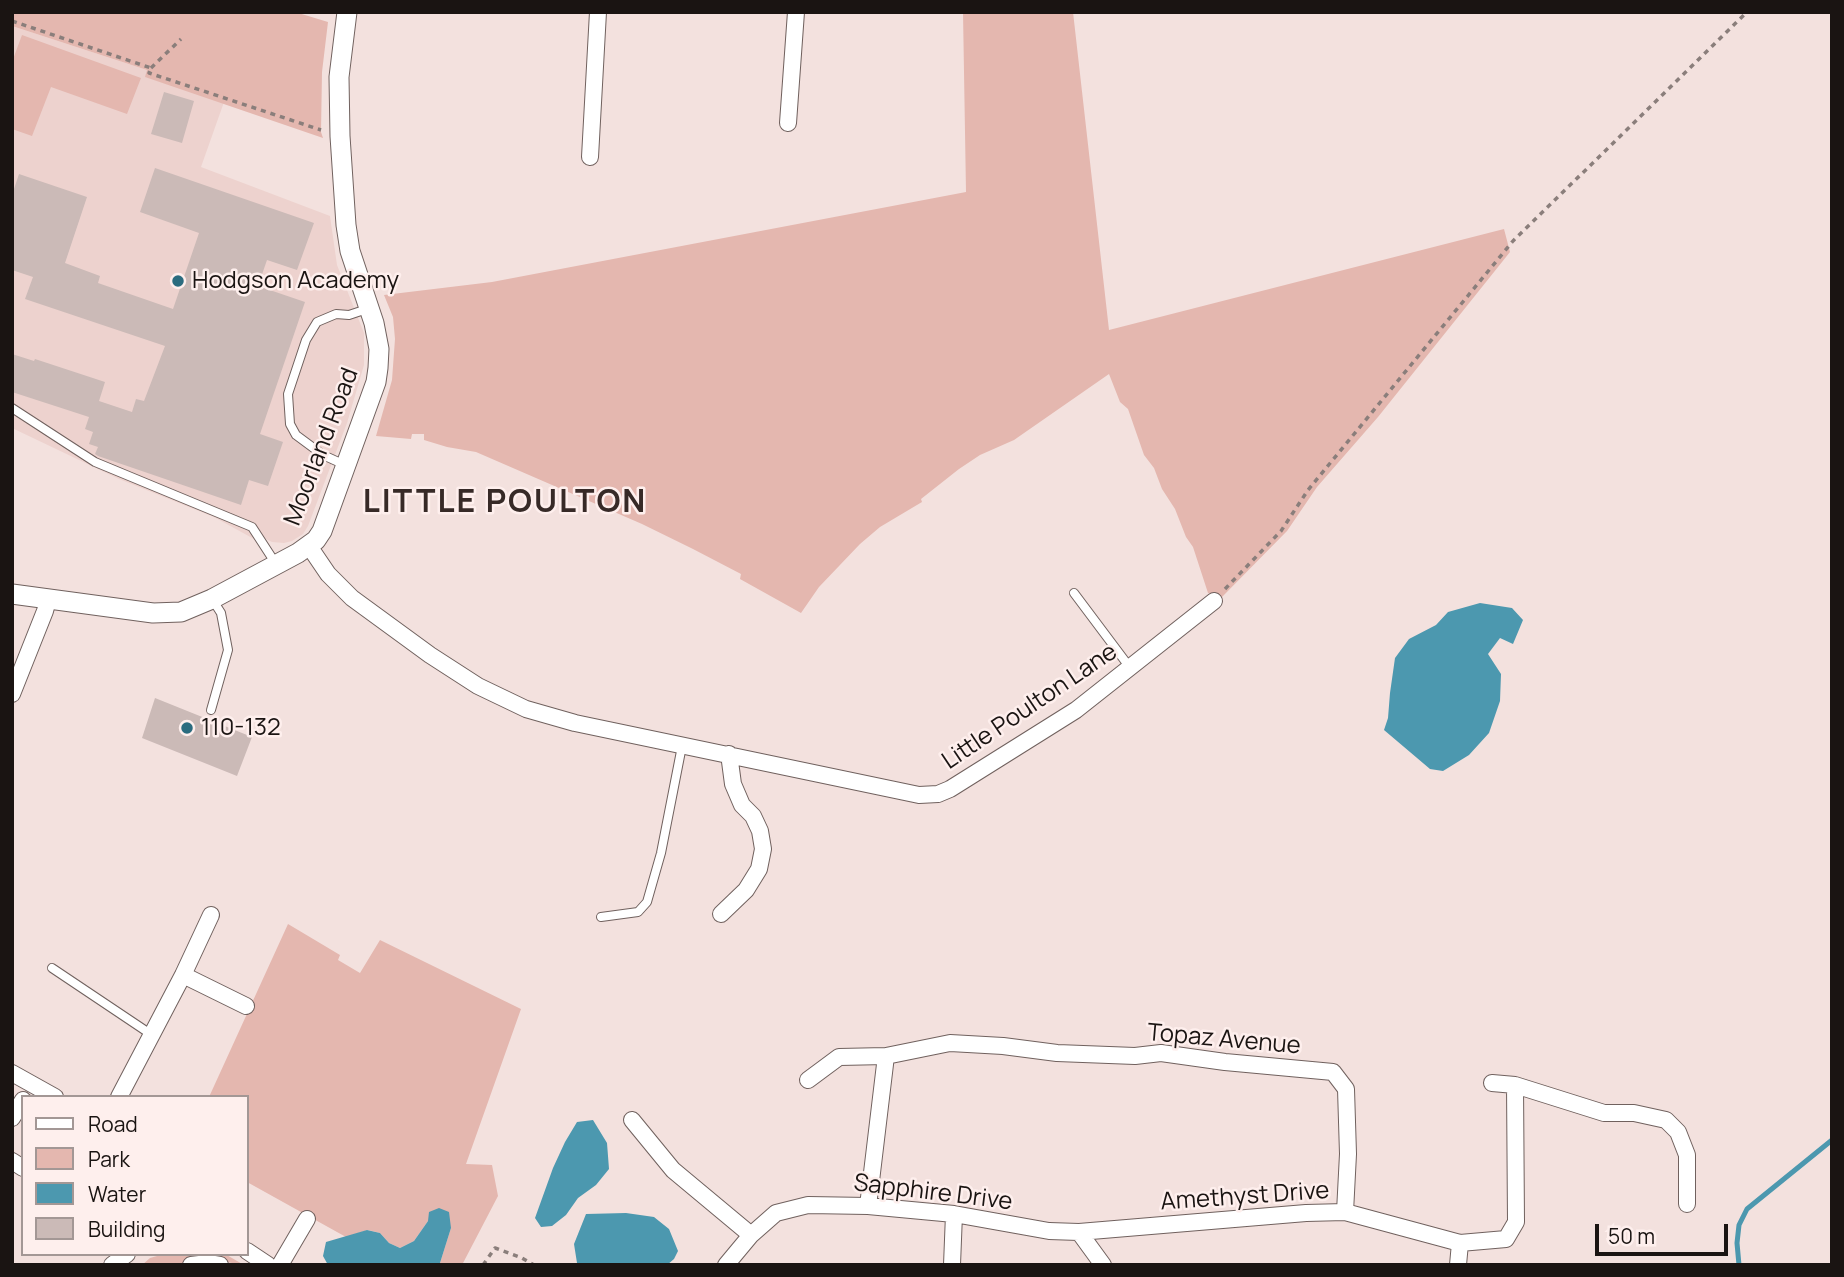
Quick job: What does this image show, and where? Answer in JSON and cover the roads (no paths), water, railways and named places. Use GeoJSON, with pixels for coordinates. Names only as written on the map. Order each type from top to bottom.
{"type":"FeatureCollection","features":[{"type":"Feature","properties":{"kind":"street","name":"Moorland Road"},"geometry":{"type":"LineString","coordinates":[[12,594],[167,614],[191,609],[212,599],[309,546],[322,531],[376,382],[379,349],[370,308],[350,251],[340,136],[340,58],[347,12]]}},
{"type":"Feature","properties":{"kind":"street"},"geometry":{"type":"LineString","coordinates":[[590,157],[597,12]]}},
{"type":"Feature","properties":{"kind":"street"},"geometry":{"type":"LineString","coordinates":[[789,123],[796,12]]}},
{"type":"Feature","properties":{"kind":"street","name":"Little Poulton Lane"},"geometry":{"type":"LineString","coordinates":[[309,546],[328,574],[352,598],[478,686],[526,709],[575,723],[919,795],[938,794],[1060,720],[1214,601]]}},
{"type":"Feature","properties":{"kind":"street"},"geometry":{"type":"LineString","coordinates":[[12,694],[48,600]]}},
{"type":"Feature","properties":{"kind":"street"},"geometry":{"type":"LineString","coordinates":[[721,914],[746,890],[759,869],[763,849],[760,831],[733,784],[729,754]]}},
{"type":"Feature","properties":{"kind":"street"},"geometry":{"type":"LineString","coordinates":[[120,1095],[211,915]]}},
{"type":"Feature","properties":{"kind":"street"},"geometry":{"type":"LineString","coordinates":[[183,975],[246,1006]]}},
{"type":"Feature","properties":{"kind":"street","name":"Topaz Avenue"},"geometry":{"type":"LineString","coordinates":[[808,1080],[839,1057],[886,1056],[950,1043],[1003,1045],[1057,1053],[1135,1056],[1161,1053],[1333,1072],[1346,1090],[1348,1154],[1345,1212]]}},
{"type":"Feature","properties":{"kind":"street"},"geometry":{"type":"LineString","coordinates":[[868,1206],[886,1056]]}},
{"type":"Feature","properties":{"kind":"street"},"geometry":{"type":"LineString","coordinates":[[12,1073],[26,1094]]}},
{"type":"Feature","properties":{"kind":"street"},"geometry":{"type":"LineString","coordinates":[[1492,1083],[1515,1085],[1604,1113],[1634,1113],[1666,1120],[1678,1132],[1687,1155],[1688,1204]]}},
{"type":"Feature","properties":{"kind":"street","name":"Amethyst Drive"},"geometry":{"type":"LineString","coordinates":[[1079,1232],[1345,1212],[1460,1243],[1506,1239],[1516,1222],[1515,1085]]}},
{"type":"Feature","properties":{"kind":"street"},"geometry":{"type":"LineString","coordinates":[[12,1118],[21,1103]]}},
{"type":"Feature","properties":{"kind":"street"},"geometry":{"type":"LineString","coordinates":[[632,1120],[673,1170],[751,1235]]}},
{"type":"Feature","properties":{"kind":"street","name":"Sapphire Drive"},"geometry":{"type":"LineString","coordinates":[[726,1265],[751,1235],[776,1213],[808,1205],[868,1206],[954,1214],[1049,1231],[1079,1232]]}},
{"type":"Feature","properties":{"kind":"street"},"geometry":{"type":"LineString","coordinates":[[952,1265],[954,1214]]}},
{"type":"Feature","properties":{"kind":"street"},"geometry":{"type":"LineString","coordinates":[[280,1265],[307,1219]]}},
{"type":"Feature","properties":{"kind":"street"},"geometry":{"type":"LineString","coordinates":[[1079,1232],[1103,1265]]}},
{"type":"Feature","properties":{"kind":"street"},"geometry":{"type":"LineString","coordinates":[[1458,1265],[1460,1243]]}},
{"type":"Feature","properties":{"kind":"street"},"geometry":{"type":"LineString","coordinates":[[248,1252],[268,1265]]}},
{"type":"Feature","properties":{"kind":"street"},"geometry":{"type":"LineString","coordinates":[[191,1265],[220,1265]]}},
{"type":"Feature","properties":{"kind":"lane"},"geometry":{"type":"LineString","coordinates":[[345,465],[323,455],[296,435],[290,424],[288,394],[306,340],[317,322],[336,314],[349,315],[370,308]]}},
{"type":"Feature","properties":{"kind":"lane"},"geometry":{"type":"LineString","coordinates":[[12,408],[95,462],[252,527],[276,564]]}},
{"type":"Feature","properties":{"kind":"lane"},"geometry":{"type":"LineString","coordinates":[[1074,593],[1130,668]]}},
{"type":"Feature","properties":{"kind":"lane"},"geometry":{"type":"LineString","coordinates":[[211,710],[228,650],[221,613],[212,599]]}},
{"type":"Feature","properties":{"kind":"lane"},"geometry":{"type":"LineString","coordinates":[[601,918],[638,912],[647,902],[661,853],[682,746]]}},
{"type":"Feature","properties":{"kind":"lane"},"geometry":{"type":"LineString","coordinates":[[52,968],[152,1035]]}},
{"type":"Feature","properties":{"kind":"water"},"geometry":{"type":"Polygon","coordinates":[[[1480,603],[1512,608],[1523,620],[1513,644],[1500,638],[1488,654],[1501,674],[1500,701],[1489,733],[1469,755],[1443,771],[1430,769],[1384,730],[1388,718],[1395,658],[1409,639],[1436,625],[1448,612],[1480,603]]]}},
{"type":"Feature","properties":{"kind":"water"},"geometry":{"type":"Polygon","coordinates":[[[593,1120],[607,1143],[609,1169],[596,1185],[578,1198],[566,1215],[552,1226],[541,1227],[535,1218],[565,1142],[577,1122],[593,1120]]]}},
{"type":"Feature","properties":{"kind":"water"},"geometry":{"type":"Polygon","coordinates":[[[439,1208],[449,1212],[451,1228],[437,1265],[328,1265],[323,1256],[326,1242],[367,1230],[380,1233],[389,1243],[400,1248],[414,1241],[428,1221],[429,1212],[439,1208]]]}},
{"type":"Feature","properties":{"kind":"water"},"geometry":{"type":"Polygon","coordinates":[[[626,1213],[654,1217],[669,1229],[678,1251],[674,1259],[667,1265],[577,1263],[574,1244],[586,1214],[626,1213]]]}},
{"type":"Feature","properties":{"kind":"waterway"},"geometry":{"type":"LineString","coordinates":[[1739,1265],[1739,1225],[1747,1209],[1832,1140]]}},
{"type":"Feature","properties":{"kind":"place","name":"Hodgson Academy"},"geometry":{"type":"Point","coordinates":[178,281]}},
{"type":"Feature","properties":{"kind":"place","name":"110-132"},"geometry":{"type":"Point","coordinates":[187,728]}},
{"type":"Feature","properties":{"kind":"district","name":"LITTLE POULTON"},"geometry":{"type":"Point","coordinates":[505,503]}}]}
